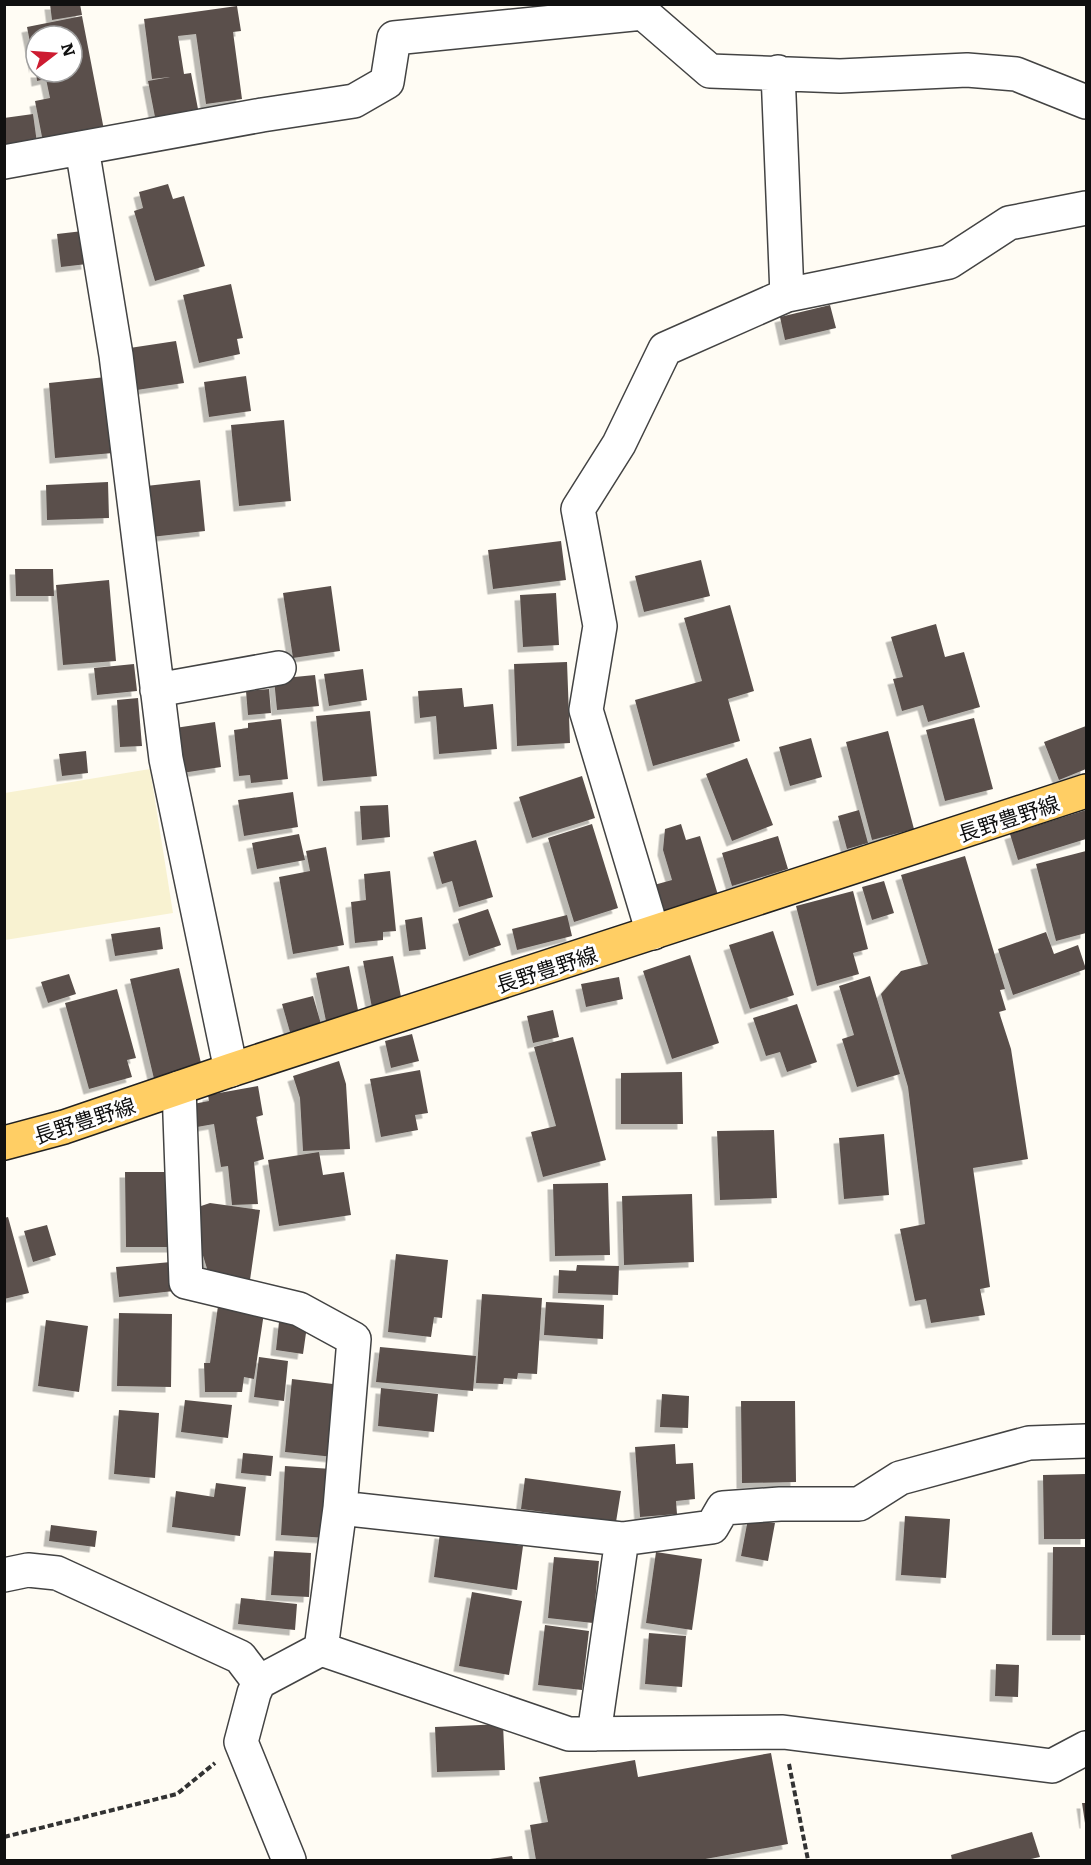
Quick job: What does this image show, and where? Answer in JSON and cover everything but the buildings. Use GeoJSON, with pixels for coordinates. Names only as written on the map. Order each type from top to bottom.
{"type":"FeatureCollection","features":[{"type":"Feature","properties":{"kind":"main road","name":"長野豊野線"},"geometry":{"type":"LineString","coordinates":[[4,1143],[64,1127],[231,1070],[1086,791]]}},
{"type":"Feature","properties":{"kind":"street"},"geometry":{"type":"LineString","coordinates":[[4,162],[262,115],[354,101],[387,82],[394,38],[643,13],[710,71],[840,76],[967,70],[1016,74],[1086,102]]}},
{"type":"Feature","properties":{"kind":"street"},"geometry":{"type":"LineString","coordinates":[[778,72],[787,295]]}},
{"type":"Feature","properties":{"kind":"street"},"geometry":{"type":"LineString","coordinates":[[82,148],[116,355],[166,759],[231,1070]]}},
{"type":"Feature","properties":{"kind":"street"},"geometry":{"type":"LineString","coordinates":[[653,933],[586,710],[600,626],[578,509],[619,444],[665,349],[787,295],[949,262],[1009,223],[1086,208]]}},
{"type":"Feature","properties":{"kind":"street"},"geometry":{"type":"LineString","coordinates":[[157,690],[279,668]]}},
{"type":"Feature","properties":{"kind":"street"},"geometry":{"type":"LineString","coordinates":[[179,1088],[186,1282],[298,1309],[354,1339],[339,1508],[321,1649]]}},
{"type":"Feature","properties":{"kind":"street"},"geometry":{"type":"LineString","coordinates":[[339,1508],[622,1539],[712,1527],[723,1508],[780,1504],[859,1504],[900,1479],[1007,1449],[1029,1443],[1086,1441]]}},
{"type":"Feature","properties":{"kind":"street"},"geometry":{"type":"LineString","coordinates":[[594,1734],[622,1539]]}},
{"type":"Feature","properties":{"kind":"street"},"geometry":{"type":"LineString","coordinates":[[4,1575],[28,1570],[57,1573],[240,1658],[259,1682]]}},
{"type":"Feature","properties":{"kind":"street"},"geometry":{"type":"LineString","coordinates":[[289,1860],[242,1742],[254,1693],[259,1682],[321,1649],[568,1734],[783,1732],[1052,1766],[1086,1748]]}},
{"type":"Feature","properties":{"kind":"path"},"geometry":{"type":"LineString","coordinates":[[783,1732],[808,1860]]}},
{"type":"Feature","properties":{"kind":"path"},"geometry":{"type":"LineString","coordinates":[[4,1837],[177,1794],[242,1742]]}},
{"type":"Feature","properties":{"kind":"shaded area"},"geometry":{"type":"Polygon","coordinates":[[[150,769],[173,913],[5,940],[5,793],[150,769]]]}}]}
